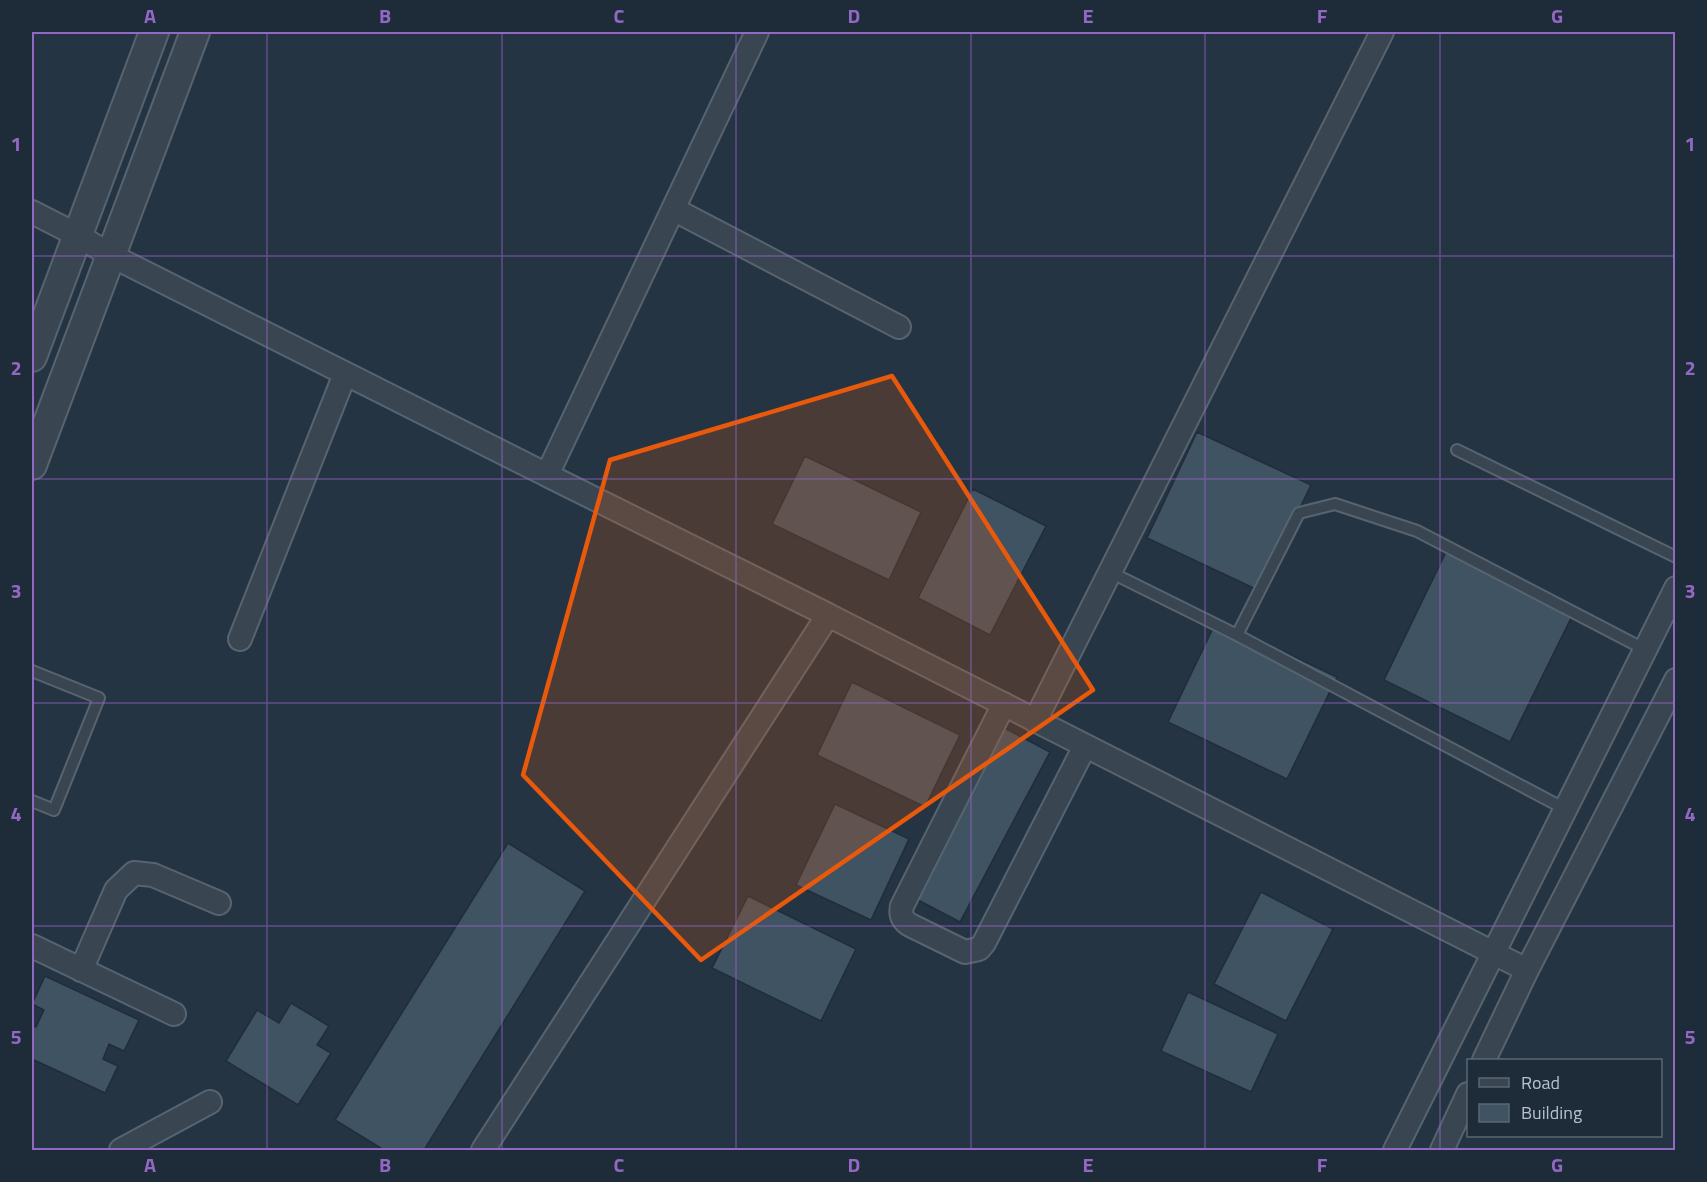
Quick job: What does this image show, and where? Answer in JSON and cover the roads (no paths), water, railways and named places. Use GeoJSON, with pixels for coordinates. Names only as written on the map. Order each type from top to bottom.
{"type":"FeatureCollection","features":[{"type":"Feature","properties":{"kind":"street"},"geometry":{"type":"LineString","coordinates":[[32,357],[154,32]]}},
{"type":"Feature","properties":{"kind":"street"},"geometry":{"type":"LineString","coordinates":[[32,465],[195,32]]}},
{"type":"Feature","properties":{"kind":"street"},"geometry":{"type":"LineString","coordinates":[[547,475],[757,32]]}},
{"type":"Feature","properties":{"kind":"street"},"geometry":{"type":"LineString","coordinates":[[1035,721],[1382,32]]}},
{"type":"Feature","properties":{"kind":"street"},"geometry":{"type":"LineString","coordinates":[[673,209],[899,327]]}},
{"type":"Feature","properties":{"kind":"street"},"geometry":{"type":"LineString","coordinates":[[32,212],[110,255],[828,615],[1527,970]]}},
{"type":"Feature","properties":{"kind":"street"},"geometry":{"type":"LineString","coordinates":[[240,639],[345,374]]}},
{"type":"Feature","properties":{"kind":"street"},"geometry":{"type":"LineString","coordinates":[[1395,1150],[1676,588]]}},
{"type":"Feature","properties":{"kind":"street"},"geometry":{"type":"LineString","coordinates":[[483,1150],[828,615]]}},
{"type":"Feature","properties":{"kind":"street"},"geometry":{"type":"LineString","coordinates":[[1484,1059],[1527,970],[1676,680]]}},
{"type":"Feature","properties":{"kind":"street"},"geometry":{"type":"LineString","coordinates":[[1004,705],[902,906],[902,917],[910,925],[965,952],[979,949],[1086,746]]}},
{"type":"Feature","properties":{"kind":"street"},"geometry":{"type":"LineString","coordinates":[[81,970],[116,890],[134,873],[153,875],[219,903]]}},
{"type":"Feature","properties":{"kind":"street"},"geometry":{"type":"LineString","coordinates":[[32,946],[174,1014]]}},
{"type":"Feature","properties":{"kind":"street"},"geometry":{"type":"LineString","coordinates":[[1442,1150],[1467,1096]]}},
{"type":"Feature","properties":{"kind":"street"},"geometry":{"type":"LineString","coordinates":[[122,1150],[210,1102]]}},
{"type":"Feature","properties":{"kind":"lane"},"geometry":{"type":"LineString","coordinates":[[1457,450],[1676,557]]}},
{"type":"Feature","properties":{"kind":"lane"},"geometry":{"type":"LineString","coordinates":[[1237,635],[1299,513],[1335,504],[1417,531],[1644,649]]}},
{"type":"Feature","properties":{"kind":"lane"},"geometry":{"type":"LineString","coordinates":[[1110,572],[1237,635],[1565,809]]}},
{"type":"Feature","properties":{"kind":"lane"},"geometry":{"type":"LineString","coordinates":[[32,671],[99,698],[54,810],[32,801]]}}]}
